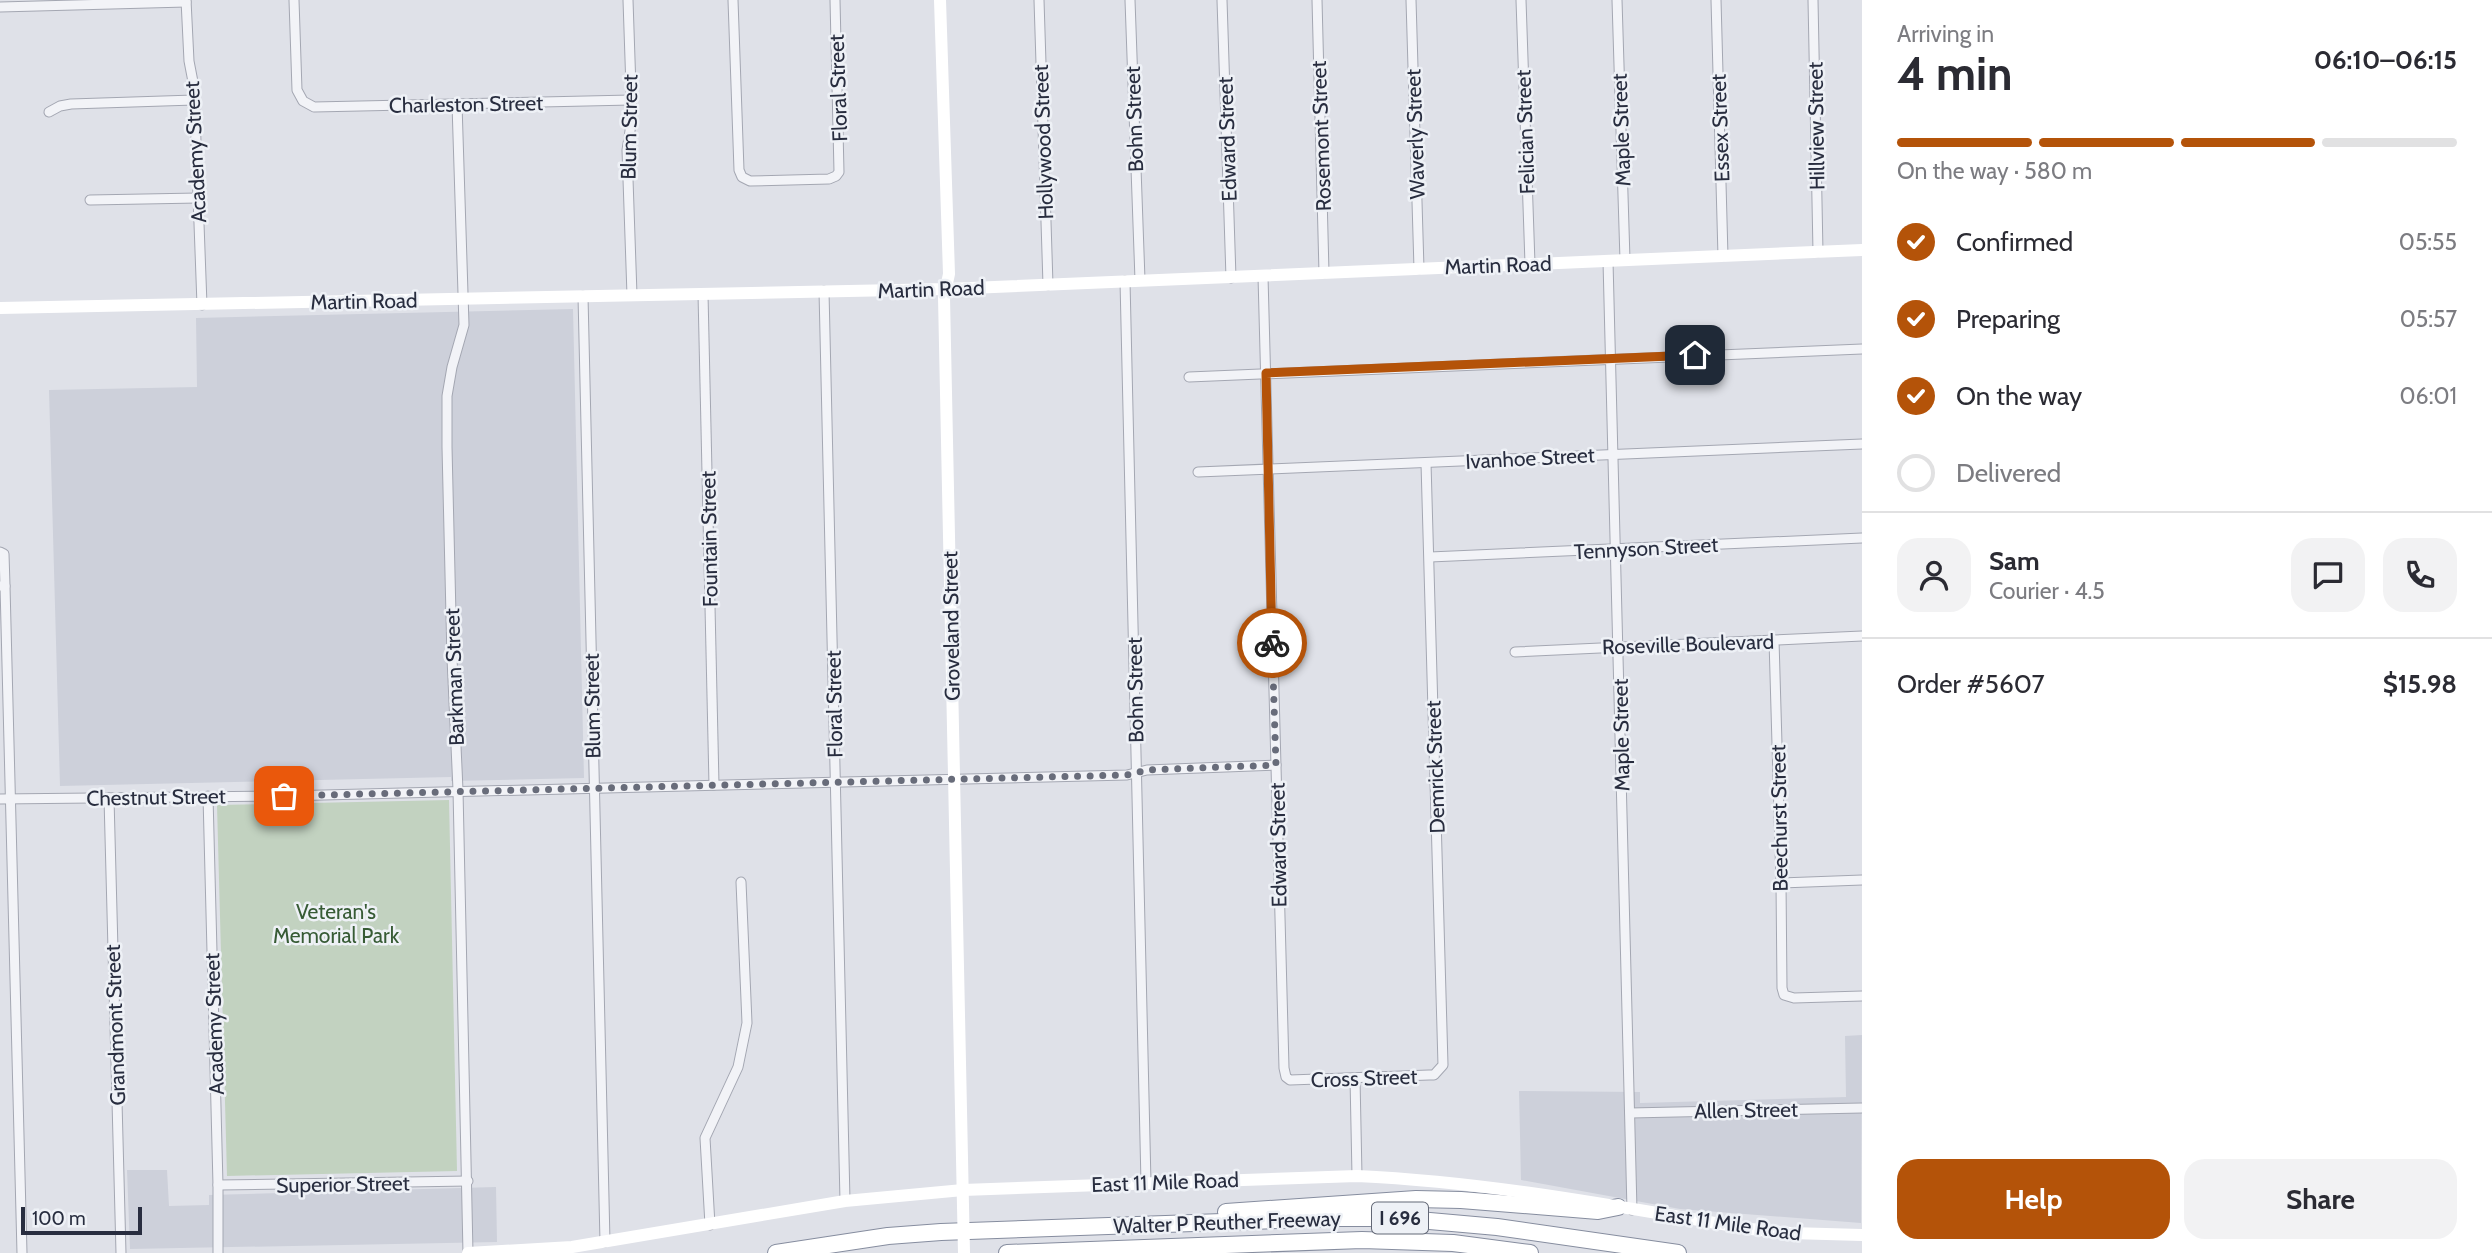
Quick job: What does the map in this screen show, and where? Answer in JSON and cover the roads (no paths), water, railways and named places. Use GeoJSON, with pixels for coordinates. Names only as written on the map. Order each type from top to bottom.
{"type":"FeatureCollection","features":[{"type":"Feature","properties":{"kind":"highway"},"geometry":{"type":"LineString","coordinates":[[1120,1226],[1195,1214],[1416,1199],[1598,1211],[1625,1209]]}},
{"type":"Feature","properties":{"kind":"highway","name":"Walter P Reuther Freeway"},"geometry":{"type":"LineString","coordinates":[[776,1253],[887,1236],[941,1232],[1337,1218],[1396,1218],[1497,1227],[1678,1253]]}},
{"type":"Feature","properties":{"kind":"highway","name":"Walter P Reuther Freeway"},"geometry":{"type":"LineString","coordinates":[[1007,1253],[1362,1240],[1453,1243],[1530,1253]]}},
{"type":"Feature","properties":{"kind":"street","name":"Charleston Street"},"geometry":{"type":"LineString","coordinates":[[294,0],[297,90],[303,101],[314,107],[632,100]]}},
{"type":"Feature","properties":{"kind":"street","name":"Blum Street"},"geometry":{"type":"LineString","coordinates":[[628,0],[632,100],[627,150],[632,295]]}},
{"type":"Feature","properties":{"kind":"street","name":"Floral Street"},"geometry":{"type":"LineString","coordinates":[[733,0],[739,170],[742,177],[750,180],[829,179],[838,174],[840,157],[835,0]]}},
{"type":"Feature","properties":{"kind":"street","name":"Groveland Street"},"geometry":{"type":"LineString","coordinates":[[940,0],[949,274],[944,297],[964,1253]]}},
{"type":"Feature","properties":{"kind":"street","name":"Hollywood Street"},"geometry":{"type":"LineString","coordinates":[[1039,0],[1048,285]]}},
{"type":"Feature","properties":{"kind":"street","name":"Bohn Street"},"geometry":{"type":"LineString","coordinates":[[1130,0],[1140,281]]}},
{"type":"Feature","properties":{"kind":"street","name":"Edward Street"},"geometry":{"type":"LineString","coordinates":[[1222,0],[1231,278]]}},
{"type":"Feature","properties":{"kind":"street","name":"Rosemont Street"},"geometry":{"type":"LineString","coordinates":[[1317,0],[1324,273]]}},
{"type":"Feature","properties":{"kind":"street","name":"Waverly Street"},"geometry":{"type":"LineString","coordinates":[[1411,0],[1419,269]]}},
{"type":"Feature","properties":{"kind":"street","name":"Felician Street"},"geometry":{"type":"LineString","coordinates":[[1521,0],[1530,264]]}},
{"type":"Feature","properties":{"kind":"street","name":"Maple Street"},"geometry":{"type":"LineString","coordinates":[[1617,0],[1625,260]]}},
{"type":"Feature","properties":{"kind":"street","name":"Essex Street"},"geometry":{"type":"LineString","coordinates":[[1716,0],[1723,256]]}},
{"type":"Feature","properties":{"kind":"street","name":"Hillview Street"},"geometry":{"type":"LineString","coordinates":[[1813,0],[1818,252]]}},
{"type":"Feature","properties":{"kind":"street"},"geometry":{"type":"LineString","coordinates":[[0,7],[186,1]]}},
{"type":"Feature","properties":{"kind":"street","name":"Academy Street"},"geometry":{"type":"LineString","coordinates":[[186,1],[189,61],[194,87],[202,304]]}},
{"type":"Feature","properties":{"kind":"street"},"geometry":{"type":"LineString","coordinates":[[49,112],[71,104],[194,100]]}},
{"type":"Feature","properties":{"kind":"street","name":"Barkman Street"},"geometry":{"type":"LineString","coordinates":[[457,104],[464,325],[447,396],[468,1253]]}},
{"type":"Feature","properties":{"kind":"street"},"geometry":{"type":"LineString","coordinates":[[90,200],[198,198]]}},
{"type":"Feature","properties":{"kind":"street","name":"Martin Road"},"geometry":{"type":"LineString","coordinates":[[0,309],[947,289],[1862,250]]}},
{"type":"Feature","properties":{"kind":"street","name":"Maple Street"},"geometry":{"type":"LineString","coordinates":[[1608,261],[1630,1113],[1625,1209]]}},
{"type":"Feature","properties":{"kind":"street","name":"Edward Street"},"geometry":{"type":"LineString","coordinates":[[1262,276],[1286,1077]]}},
{"type":"Feature","properties":{"kind":"street","name":"Bohn Street"},"geometry":{"type":"LineString","coordinates":[[1125,281],[1146,1183]]}},
{"type":"Feature","properties":{"kind":"street","name":"Floral Street"},"geometry":{"type":"LineString","coordinates":[[824,291],[845,1201]]}},
{"type":"Feature","properties":{"kind":"street","name":"Fountain Street"},"geometry":{"type":"LineString","coordinates":[[703,294],[714,785]]}},
{"type":"Feature","properties":{"kind":"street","name":"Blum Street"},"geometry":{"type":"LineString","coordinates":[[583,296],[605,1242]]}},
{"type":"Feature","properties":{"kind":"street"},"geometry":{"type":"LineString","coordinates":[[1189,377],[1862,349]]}},
{"type":"Feature","properties":{"kind":"street","name":"Ivanhoe Street"},"geometry":{"type":"LineString","coordinates":[[1198,471],[1862,444]]}},
{"type":"Feature","properties":{"kind":"street","name":"Demrick Street"},"geometry":{"type":"LineString","coordinates":[[1426,463],[1443,1061],[1441,1070]]}},
{"type":"Feature","properties":{"kind":"street","name":"Tennyson Street"},"geometry":{"type":"LineString","coordinates":[[1430,557],[1862,538]]}},
{"type":"Feature","properties":{"kind":"street"},"geometry":{"type":"LineString","coordinates":[[0,552],[4,554],[6,561],[3,586],[5,799],[22,1253]]}},
{"type":"Feature","properties":{"kind":"street","name":"Roseville Boulevard"},"geometry":{"type":"LineString","coordinates":[[1515,652],[1862,636]]}},
{"type":"Feature","properties":{"kind":"street","name":"Beechurst Street"},"geometry":{"type":"LineString","coordinates":[[1774,640],[1782,883],[1781,979],[1784,995],[1794,998],[1862,996]]}},
{"type":"Feature","properties":{"kind":"street","name":"Chestnut Street"},"geometry":{"type":"LineString","coordinates":[[5,799],[298,796],[1127,775],[1147,770],[1276,765]]}},
{"type":"Feature","properties":{"kind":"street","name":"Academy Street"},"geometry":{"type":"LineString","coordinates":[[208,796],[218,1253]]}},
{"type":"Feature","properties":{"kind":"street","name":"Grandmont Street"},"geometry":{"type":"LineString","coordinates":[[109,798],[121,1253]]}},
{"type":"Feature","properties":{"kind":"street"},"geometry":{"type":"LineString","coordinates":[[1782,883],[1862,880]]}},
{"type":"Feature","properties":{"kind":"street"},"geometry":{"type":"LineString","coordinates":[[710,1225],[705,1138],[738,1067],[747,1023],[741,882]]}},
{"type":"Feature","properties":{"kind":"street","name":"Cross Street"},"geometry":{"type":"LineString","coordinates":[[1286,1077],[1295,1080],[1429,1076],[1441,1070]]}},
{"type":"Feature","properties":{"kind":"street"},"geometry":{"type":"LineString","coordinates":[[1355,1078],[1357,1176]]}},
{"type":"Feature","properties":{"kind":"street","name":"Allen Street"},"geometry":{"type":"LineString","coordinates":[[1630,1113],[1862,1108]]}},
{"type":"Feature","properties":{"kind":"street","name":"East 11 Mile Road"},"geometry":{"type":"LineString","coordinates":[[468,1253],[546,1249],[605,1242],[845,1201],[963,1190],[1357,1176],[1465,1184],[1751,1230],[1790,1234],[1862,1235]]}},
{"type":"Feature","properties":{"kind":"street","name":"Superior Street"},"geometry":{"type":"LineString","coordinates":[[218,1185],[468,1181]]}},
{"type":"Feature","properties":{"kind":"park label","name":"Veteran's Memorial Park"},"geometry":{"type":"Point","coordinates":[336,923]}}]}
